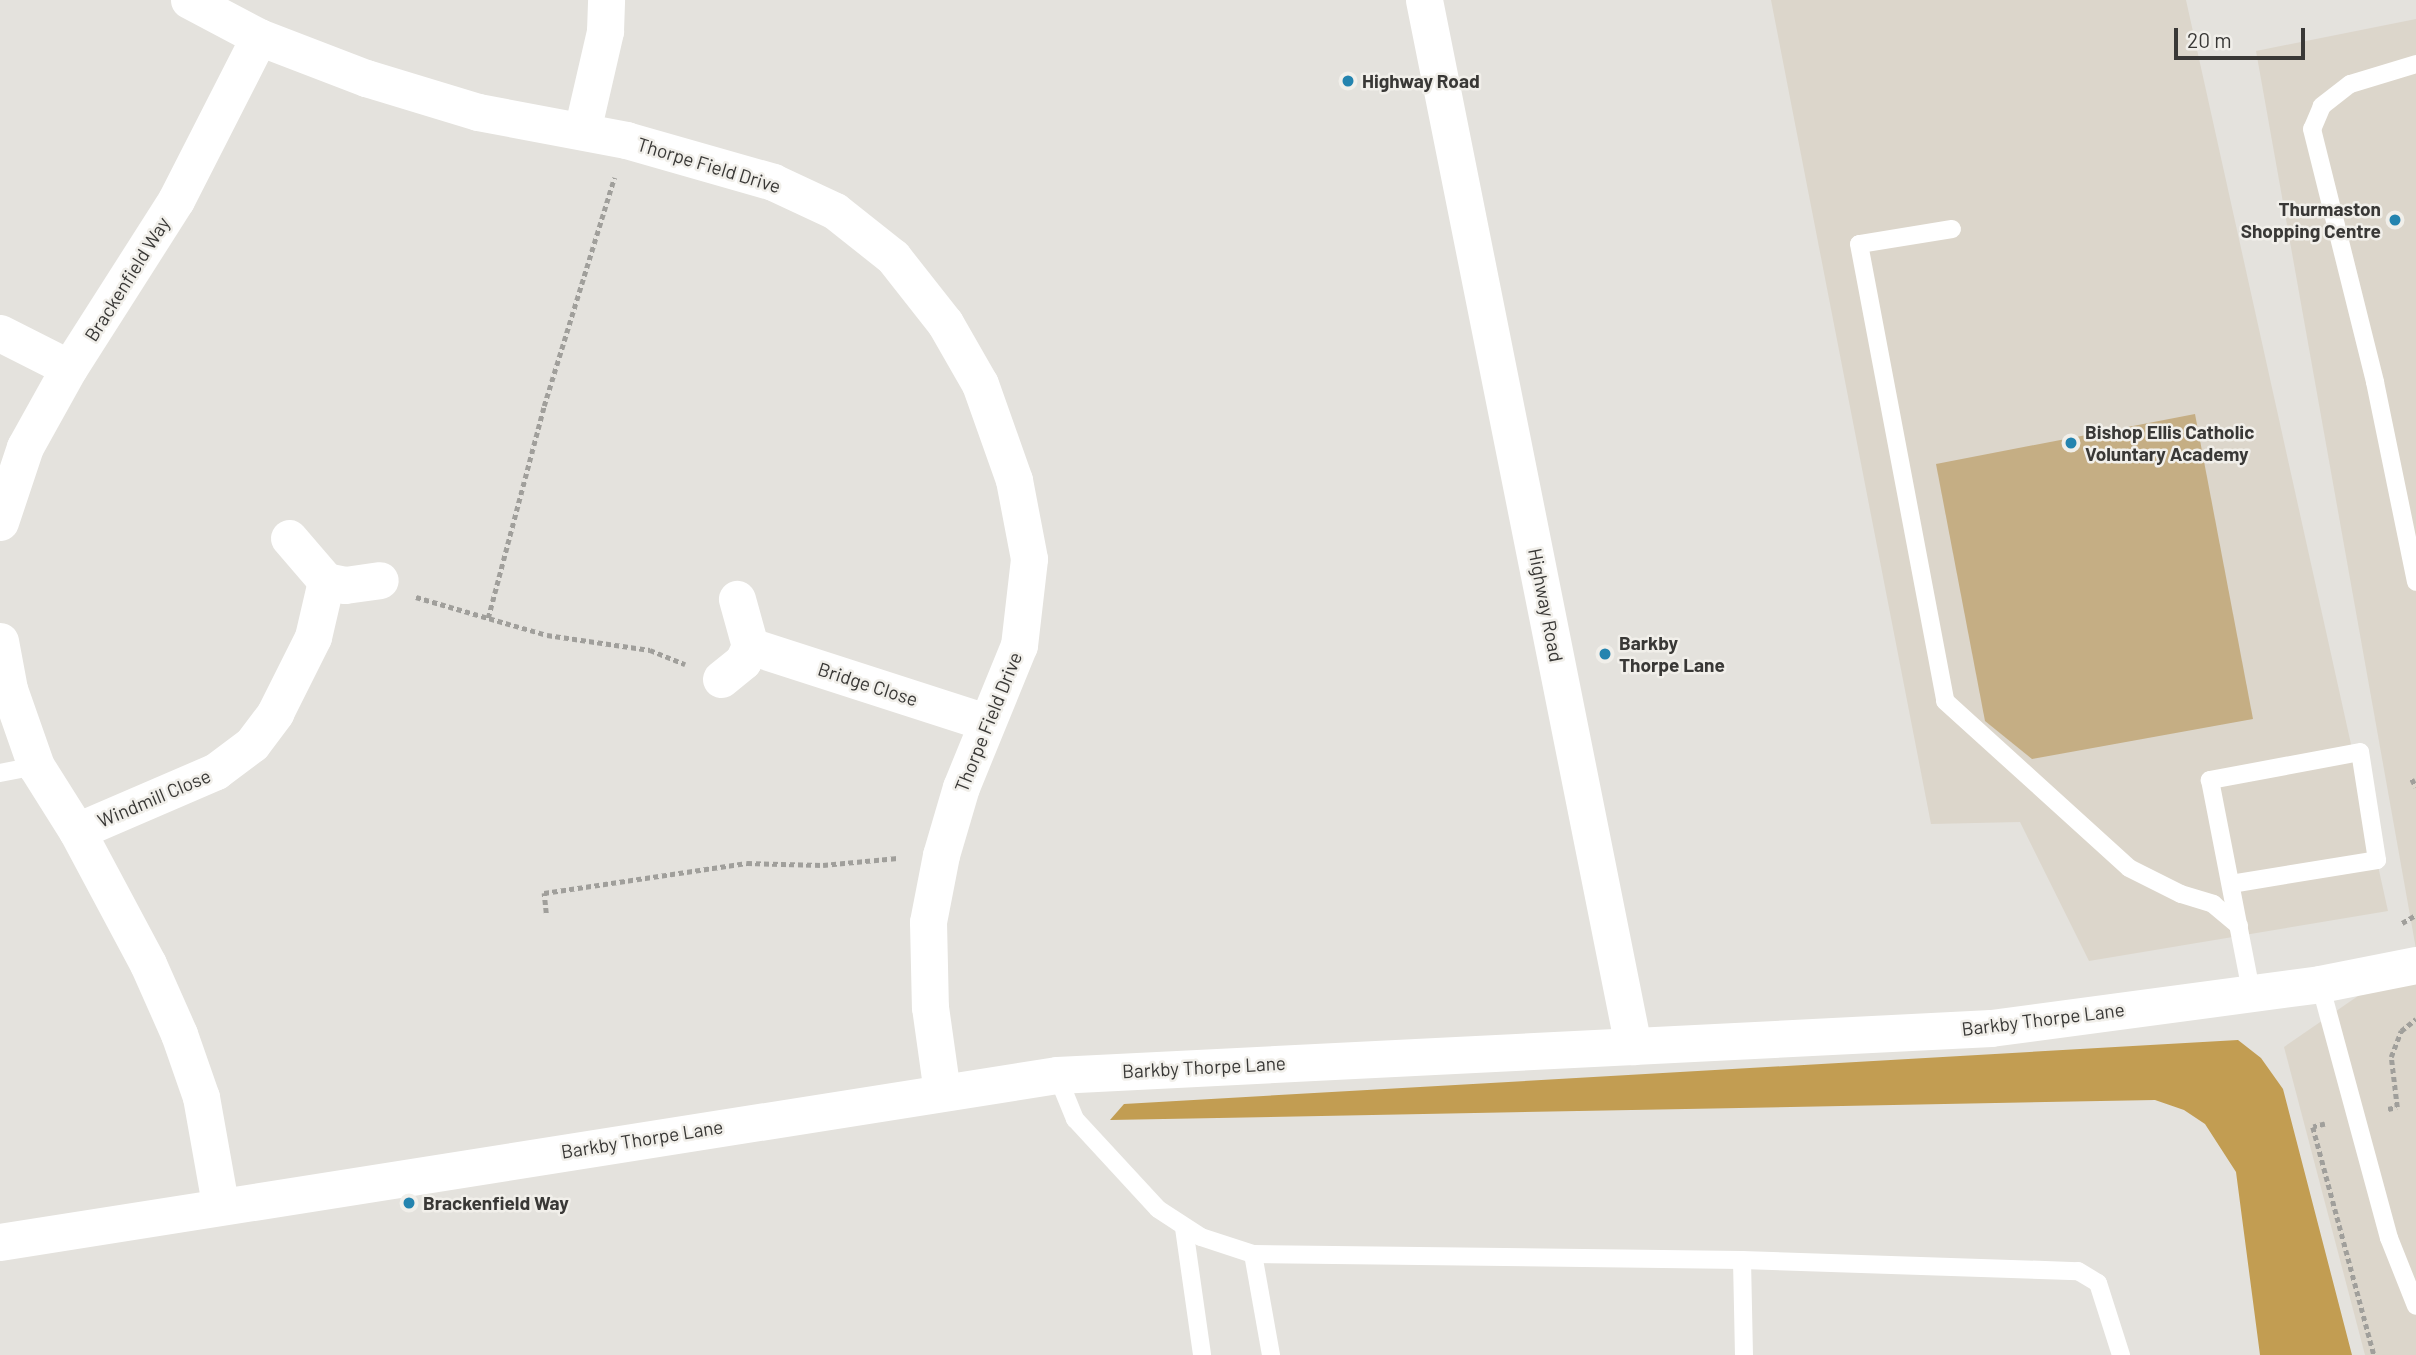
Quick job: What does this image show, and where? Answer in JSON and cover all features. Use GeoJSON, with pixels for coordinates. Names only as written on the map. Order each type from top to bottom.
{"type":"FeatureCollection","features":[{"type":"Feature","properties":{"kind":"street","name":"Thorpe Field Drive"},"geometry":{"type":"LineString","coordinates":[[189,0],[259,37],[366,78],[478,112],[626,141],[773,182],[835,211],[893,257],[945,323],[980,384],[1009,468],[1029,559],[1019,645],[986,722],[941,855],[928,922],[930,1007],[942,1092]]}},
{"type":"Feature","properties":{"kind":"street"},"geometry":{"type":"LineString","coordinates":[[582,131],[605,30],[606,0]]}},
{"type":"Feature","properties":{"kind":"street","name":"Highway Road"},"geometry":{"type":"LineString","coordinates":[[1424,0],[1633,1046]]}},
{"type":"Feature","properties":{"kind":"street","name":"Brackenfield Way"},"geometry":{"type":"LineString","coordinates":[[0,522],[25,447],[69,368],[176,200],[259,37]]}},
{"type":"Feature","properties":{"kind":"street"},"geometry":{"type":"LineString","coordinates":[[0,333],[69,368]]}},
{"type":"Feature","properties":{"kind":"street"},"geometry":{"type":"LineString","coordinates":[[289,538],[326,581],[345,585],[380,580]]}},
{"type":"Feature","properties":{"kind":"street","name":"Windmill Close"},"geometry":{"type":"LineString","coordinates":[[77,831],[216,771],[252,744],[275,713],[313,637],[326,581]]}},
{"type":"Feature","properties":{"kind":"street"},"geometry":{"type":"LineString","coordinates":[[721,679],[743,661],[750,646],[737,599]]}},
{"type":"Feature","properties":{"kind":"street"},"geometry":{"type":"LineString","coordinates":[[0,641],[9,689],[36,766],[77,831],[148,964],[179,1034],[201,1097],[220,1204]]}},
{"type":"Feature","properties":{"kind":"street","name":"Bridge Close"},"geometry":{"type":"LineString","coordinates":[[750,646],[986,722]]}},
{"type":"Feature","properties":{"kind":"street","name":"Barkby Thorpe Lane"},"geometry":{"type":"LineString","coordinates":[[0,1242],[220,1204],[1057,1074],[1991,1028],[2251,990],[2320,984],[2416,965]]}},
{"type":"Feature","properties":{"kind":"lane"},"geometry":{"type":"LineString","coordinates":[[2416,64],[2350,84],[2322,106],[2312,129],[2375,382],[2416,582]]}},
{"type":"Feature","properties":{"kind":"lane"},"geometry":{"type":"LineString","coordinates":[[1952,229],[1859,244],[1945,701],[2129,868],[2213,904],[2239,926]]}},
{"type":"Feature","properties":{"kind":"lane"},"geometry":{"type":"LineString","coordinates":[[2231,884],[2377,860],[2360,752],[2210,780],[2251,990]]}},
{"type":"Feature","properties":{"kind":"lane"},"geometry":{"type":"LineString","coordinates":[[0,773],[36,766]]}},
{"type":"Feature","properties":{"kind":"lane"},"geometry":{"type":"LineString","coordinates":[[2320,984],[2389,1238],[2416,1306]]}},
{"type":"Feature","properties":{"kind":"lane"},"geometry":{"type":"LineString","coordinates":[[1057,1074],[1075,1119],[1158,1209],[1185,1228],[1253,1254],[1742,1260],[2078,1271],[2098,1283],[2121,1355]]}},
{"type":"Feature","properties":{"kind":"lane"},"geometry":{"type":"LineString","coordinates":[[1185,1228],[1202,1355]]}},
{"type":"Feature","properties":{"kind":"lane"},"geometry":{"type":"LineString","coordinates":[[1253,1254],[1271,1355]]}},
{"type":"Feature","properties":{"kind":"lane"},"geometry":{"type":"LineString","coordinates":[[1742,1260],[1744,1355]]}},
{"type":"Feature","properties":{"kind":"path"},"geometry":{"type":"LineString","coordinates":[[488,618],[544,406],[626,141]]}},
{"type":"Feature","properties":{"kind":"path"},"geometry":{"type":"LineString","coordinates":[[380,580],[407,595],[547,635],[650,650],[721,679]]}},
{"type":"Feature","properties":{"kind":"path"},"geometry":{"type":"LineString","coordinates":[[2412,779],[2416,787]]}},
{"type":"Feature","properties":{"kind":"path"},"geometry":{"type":"LineString","coordinates":[[546,913],[544,893],[747,863],[823,865],[941,855]]}},
{"type":"Feature","properties":{"kind":"shaded area","name":"Bishop Ellis Catholic Voluntary Academy"},"geometry":{"type":"Polygon","coordinates":[[[1771,0],[2186,0],[2388,911],[2089,961],[2020,822],[1931,824],[1771,0]]]}},
{"type":"Feature","properties":{"kind":"shaded area","name":"Thurmaston Shopping Centre"},"geometry":{"type":"Polygon","coordinates":[[[2416,19],[2416,949],[2256,51],[2416,19]]]}},
{"type":"Feature","properties":{"kind":"shaded area"},"geometry":{"type":"Polygon","coordinates":[[[2195,414],[2253,719],[2032,759],[1985,721],[1936,464],[2195,414]]]}},
{"type":"Feature","properties":{"kind":"shaded area"},"geometry":{"type":"Polygon","coordinates":[[[2416,956],[2416,1355],[2365,1355],[2284,1047],[2416,956]]]}},
{"type":"Feature","properties":{"kind":"shaded area"},"geometry":{"type":"Polygon","coordinates":[[[2238,1040],[2261,1058],[2283,1089],[2352,1355],[2260,1355],[2236,1172],[2205,1124],[2184,1110],[2155,1100],[1110,1120],[1124,1104],[2238,1040]]]}},
{"type":"Feature","properties":{"kind":"place","name":"Highway Road"},"geometry":{"type":"Point","coordinates":[1348,81]}},
{"type":"Feature","properties":{"kind":"place","name":"Thurmaston Shopping Centre"},"geometry":{"type":"Point","coordinates":[2395,220]}},
{"type":"Feature","properties":{"kind":"place","name":"Bishop Ellis Catholic Voluntary Academy"},"geometry":{"type":"Point","coordinates":[2071,443]}},
{"type":"Feature","properties":{"kind":"place","name":"Barkby Thorpe Lane"},"geometry":{"type":"Point","coordinates":[1605,654]}},
{"type":"Feature","properties":{"kind":"place","name":"Brackenfield Way"},"geometry":{"type":"Point","coordinates":[409,1203]}}]}
